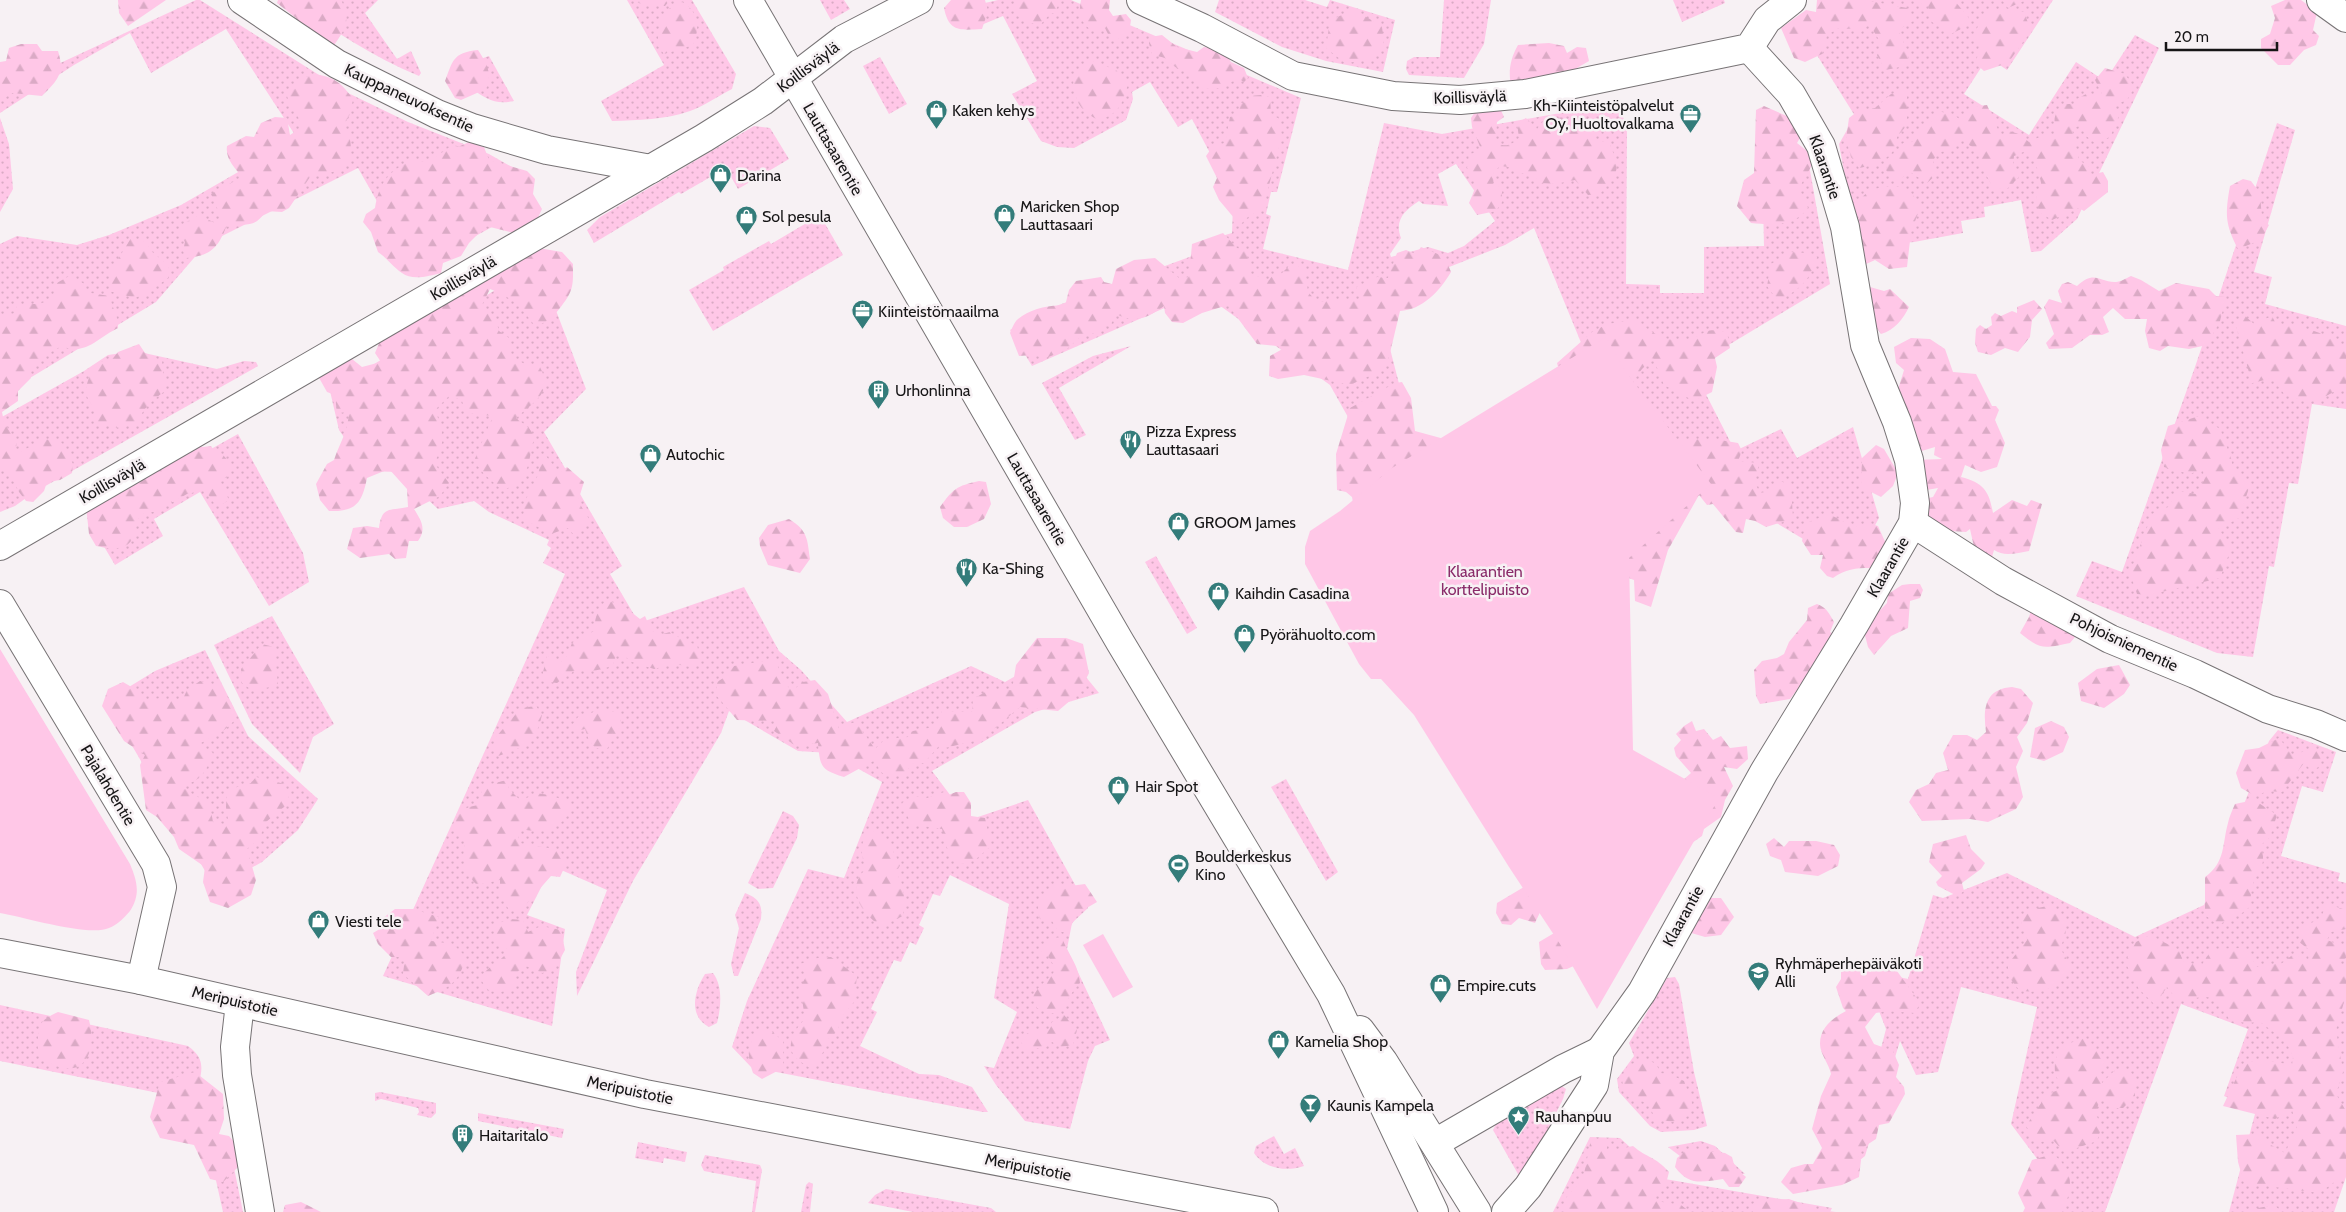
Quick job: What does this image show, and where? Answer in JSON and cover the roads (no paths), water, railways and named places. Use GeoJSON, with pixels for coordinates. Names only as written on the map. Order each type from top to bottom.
{"type":"FeatureCollection","features":[{"type":"Feature","properties":{"kind":"street","name":"Kauppaneuvoksentie"},"geometry":{"type":"LineString","coordinates":[[242,0],[337,64],[437,114],[472,128],[547,150],[651,169]]}},
{"type":"Feature","properties":{"kind":"street","name":"Lauttasaarentie"},"geometry":{"type":"LineString","coordinates":[[748,0],[792,79],[1120,642],[1331,994],[1434,1212]]}},
{"type":"Feature","properties":{"kind":"street","name":"Koillisväylä"},"geometry":{"type":"LineString","coordinates":[[0,546],[651,169],[758,104],[844,40],[919,0]]}},
{"type":"Feature","properties":{"kind":"street","name":"Koillisväylä"},"geometry":{"type":"LineString","coordinates":[[1142,0],[1202,28],[1294,76],[1393,96],[1460,100],[1525,94],[1749,48]]}},
{"type":"Feature","properties":{"kind":"street"},"geometry":{"type":"LineString","coordinates":[[1749,48],[1768,20],[1792,0]]}},
{"type":"Feature","properties":{"kind":"street"},"geometry":{"type":"LineString","coordinates":[[2321,0],[2346,18]]}},
{"type":"Feature","properties":{"kind":"street","name":"Klaarantie"},"geometry":{"type":"LineString","coordinates":[[1506,1212],[1528,1187],[1594,1085],[1600,1051],[1642,992],[1760,779],[1854,625],[1913,523],[1915,503],[1909,460],[1897,422],[1865,345],[1845,227],[1821,146],[1791,94],[1749,48]]}},
{"type":"Feature","properties":{"kind":"street","name":"Pohjoisniementie"},"geometry":{"type":"LineString","coordinates":[[1913,523],[2003,581],[2110,639],[2195,674],[2268,709],[2316,724],[2346,737]]}},
{"type":"Feature","properties":{"kind":"street","name":"Pajalahdentie"},"geometry":{"type":"LineString","coordinates":[[0,604],[156,864],[162,887],[141,980]]}},
{"type":"Feature","properties":{"kind":"street","name":"Meripuistotie"},"geometry":{"type":"LineString","coordinates":[[0,953],[141,980],[645,1094],[1264,1212]]}},
{"type":"Feature","properties":{"kind":"street","name":"Lauttasaarentie"},"geometry":{"type":"LineString","coordinates":[[1331,994],[1383,1060],[1477,1212]]}},
{"type":"Feature","properties":{"kind":"street"},"geometry":{"type":"LineString","coordinates":[[240,1002],[235,1047],[247,1143],[260,1212]]}},
{"type":"Feature","properties":{"kind":"street","name":"Klaarantie"},"geometry":{"type":"LineString","coordinates":[[1435,1143],[1563,1069],[1600,1051]]}},
{"type":"Feature","properties":{"kind":"place","name":"Kaken kehys"},"geometry":{"type":"Point","coordinates":[936,129]}},
{"type":"Feature","properties":{"kind":"place","name":"Kh-Kiinteistöpalvelut Oy, Huoltovalkama"},"geometry":{"type":"Point","coordinates":[1690,133]}},
{"type":"Feature","properties":{"kind":"place","name":"Darina"},"geometry":{"type":"Point","coordinates":[721,194]}},
{"type":"Feature","properties":{"kind":"place","name":"Maricken Shop Lauttasaari"},"geometry":{"type":"Point","coordinates":[1004,234]}},
{"type":"Feature","properties":{"kind":"place","name":"Sol pesula"},"geometry":{"type":"Point","coordinates":[746,235]}},
{"type":"Feature","properties":{"kind":"place","name":"Kiinteistömaailma"},"geometry":{"type":"Point","coordinates":[862,330]}},
{"type":"Feature","properties":{"kind":"place","name":"Urhonlinna"},"geometry":{"type":"Point","coordinates":[879,409]}},
{"type":"Feature","properties":{"kind":"place","name":"Pizza Express Lauttasaari"},"geometry":{"type":"Point","coordinates":[1130,459]}},
{"type":"Feature","properties":{"kind":"place","name":"Autochic"},"geometry":{"type":"Point","coordinates":[650,473]}},
{"type":"Feature","properties":{"kind":"place","name":"GROOM James"},"geometry":{"type":"Point","coordinates":[1178,541]}},
{"type":"Feature","properties":{"kind":"place","name":"Ka-Shing"},"geometry":{"type":"Point","coordinates":[966,587]}},
{"type":"Feature","properties":{"kind":"place","name":"Kaihdin Casadina"},"geometry":{"type":"Point","coordinates":[1219,612]}},
{"type":"Feature","properties":{"kind":"place","name":"Pyörähuolto.com"},"geometry":{"type":"Point","coordinates":[1244,653]}},
{"type":"Feature","properties":{"kind":"place","name":"Hair Spot"},"geometry":{"type":"Point","coordinates":[1119,805]}},
{"type":"Feature","properties":{"kind":"place","name":"Boulderkeskus Kino"},"geometry":{"type":"Point","coordinates":[1179,884]}},
{"type":"Feature","properties":{"kind":"place","name":"Viesti tele"},"geometry":{"type":"Point","coordinates":[319,940]}},
{"type":"Feature","properties":{"kind":"place","name":"Ryhmäperhepäiväkoti Alli"},"geometry":{"type":"Point","coordinates":[1759,991]}},
{"type":"Feature","properties":{"kind":"place","name":"Empire.cuts"},"geometry":{"type":"Point","coordinates":[1441,1004]}},
{"type":"Feature","properties":{"kind":"place","name":"Kamelia Shop"},"geometry":{"type":"Point","coordinates":[1279,1060]}},
{"type":"Feature","properties":{"kind":"place","name":"Kaunis Kampela"},"geometry":{"type":"Point","coordinates":[1311,1124]}},
{"type":"Feature","properties":{"kind":"place","name":"Rauhanpuu"},"geometry":{"type":"Point","coordinates":[1519,1135]}},
{"type":"Feature","properties":{"kind":"place","name":"Haitaritalo"},"geometry":{"type":"Point","coordinates":[463,1154]}},
{"type":"Feature","properties":{"kind":"park label","name":"Klaarantien korttelipuisto"},"geometry":{"type":"Point","coordinates":[1485,580]}}]}
